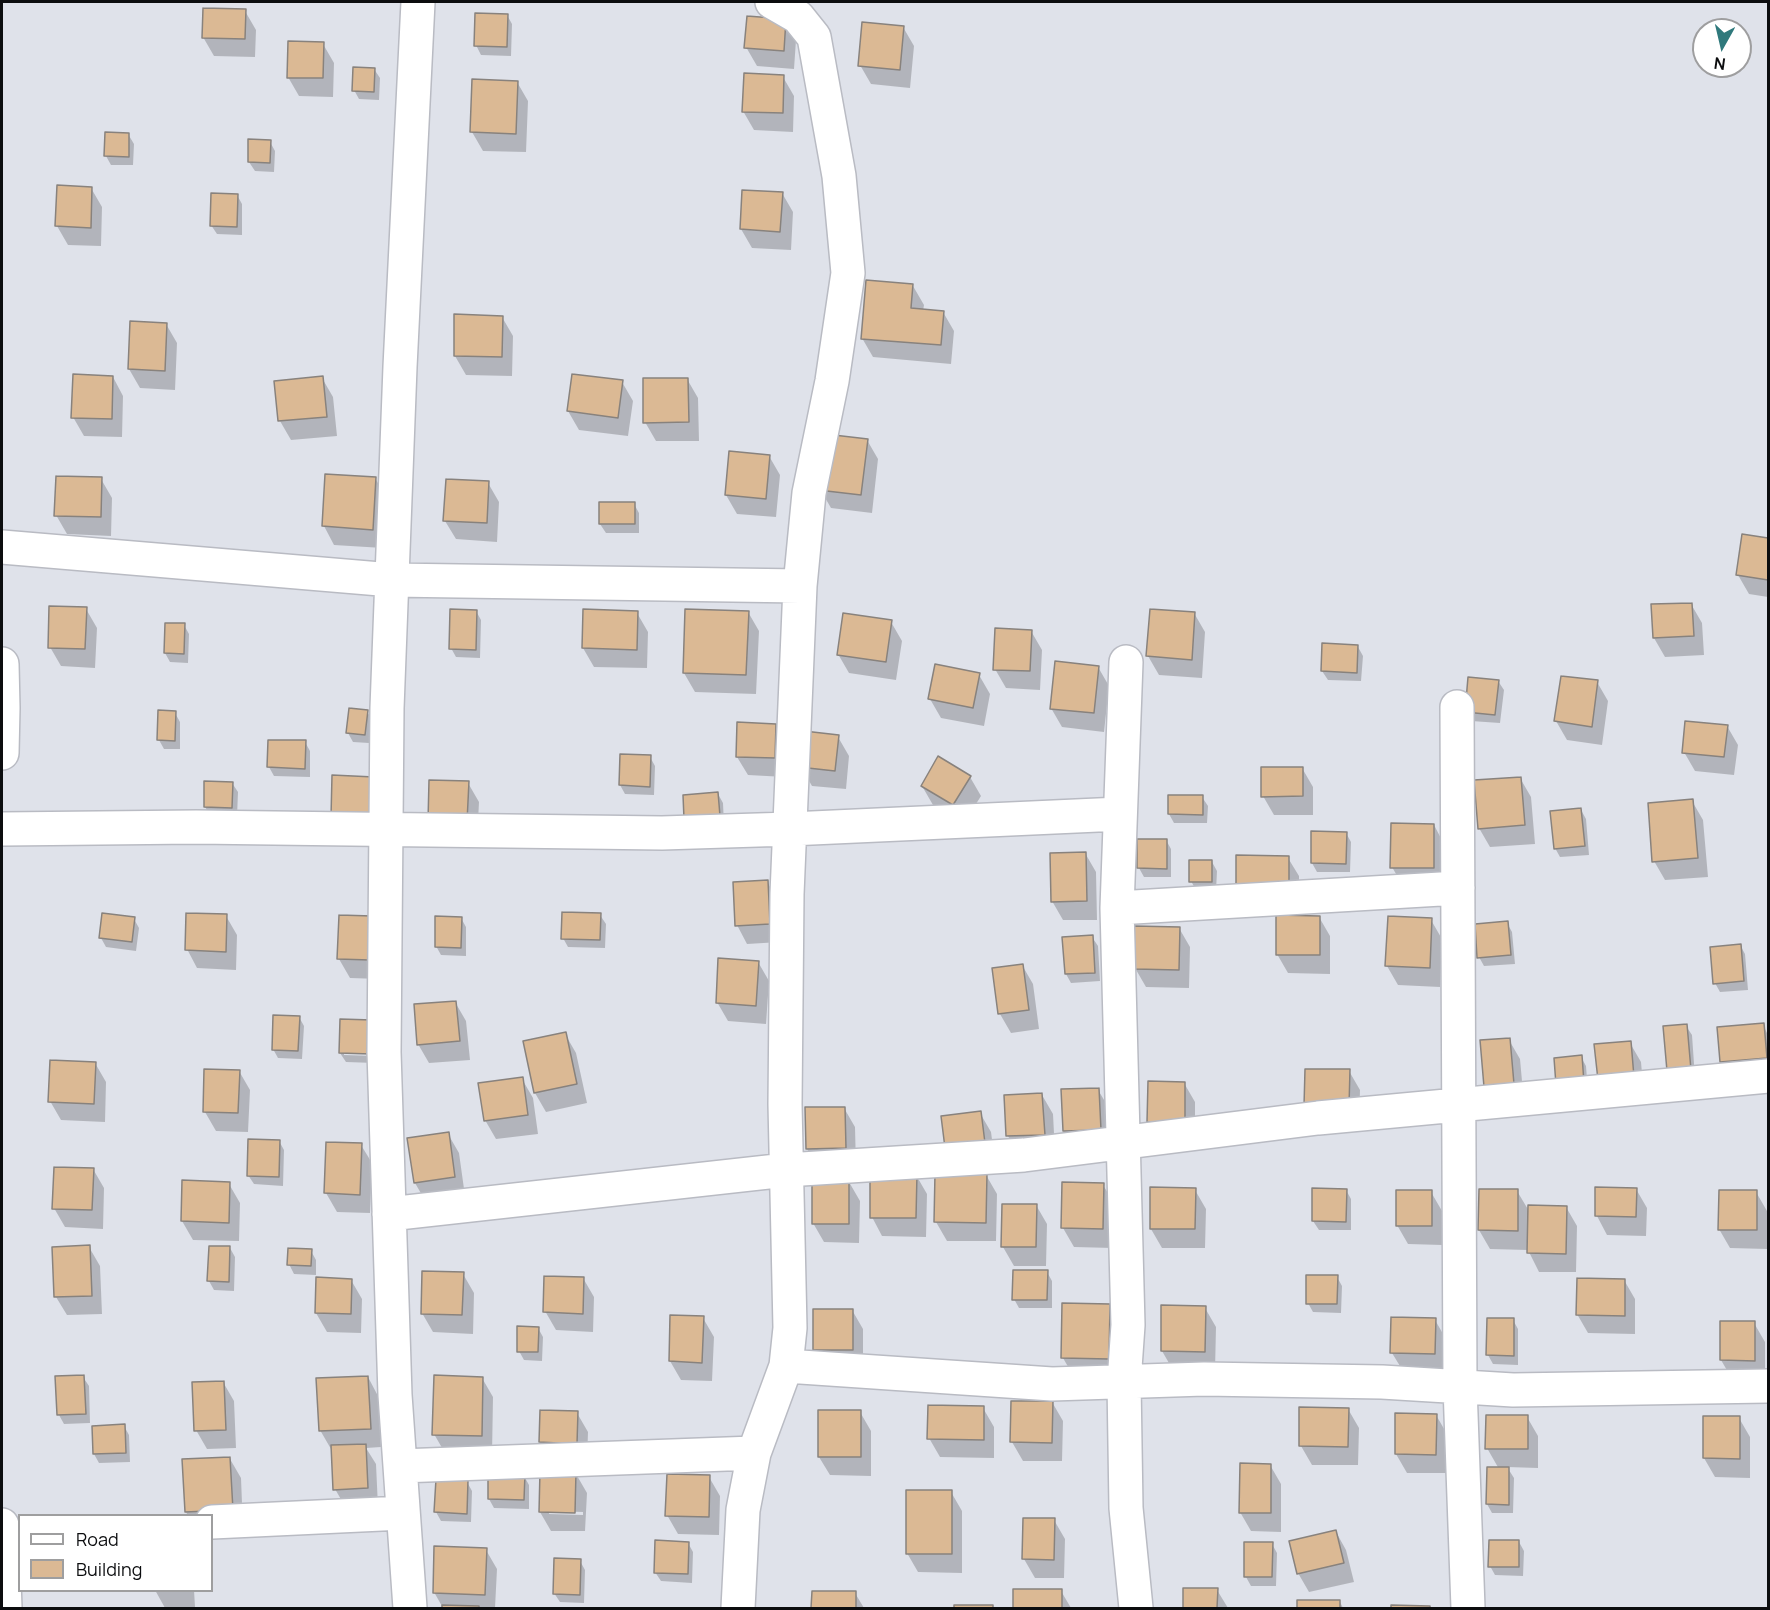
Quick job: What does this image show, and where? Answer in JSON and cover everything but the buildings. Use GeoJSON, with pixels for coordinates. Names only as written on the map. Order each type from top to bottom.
{"type":"FeatureCollection","features":[{"type":"Feature","properties":{"kind":"street"},"geometry":{"type":"LineString","coordinates":[[410,1608],[395,1395],[384,1052],[387,708],[418,2]]}},
{"type":"Feature","properties":{"kind":"street"},"geometry":{"type":"LineString","coordinates":[[738,1608],[743,1510],[754,1454],[786,1366],[790,1328],[785,1104],[787,918],[800,586],[809,493],[832,381],[848,273],[839,176],[814,37],[798,17],[772,2]]}},
{"type":"Feature","properties":{"kind":"street"},"geometry":{"type":"LineString","coordinates":[[2,547],[392,580],[800,586]]}},
{"type":"Feature","properties":{"kind":"street"},"geometry":{"type":"LineString","coordinates":[[1126,662],[1117,908],[1128,1325],[1124,1382],[1126,1508],[1136,1608]]}},
{"type":"Feature","properties":{"kind":"street"},"geometry":{"type":"LineString","coordinates":[[2,664],[2,753]]}},
{"type":"Feature","properties":{"kind":"street"},"geometry":{"type":"LineString","coordinates":[[1457,707],[1460,1387],[1468,1608]]}},
{"type":"Feature","properties":{"kind":"street"},"geometry":{"type":"LineString","coordinates":[[2,829],[196,826],[662,833],[1120,814]]}},
{"type":"Feature","properties":{"kind":"street"},"geometry":{"type":"LineString","coordinates":[[1117,908],[1458,888]]}},
{"type":"Feature","properties":{"kind":"street"},"geometry":{"type":"LineString","coordinates":[[389,1214],[786,1170],[1024,1155],[1318,1118],[1768,1076]]}},
{"type":"Feature","properties":{"kind":"street"},"geometry":{"type":"LineString","coordinates":[[786,1366],[1052,1384],[1215,1380],[1382,1382],[1513,1390],[1768,1386]]}},
{"type":"Feature","properties":{"kind":"street"},"geometry":{"type":"LineString","coordinates":[[400,1466],[754,1454]]}},
{"type":"Feature","properties":{"kind":"street"},"geometry":{"type":"LineString","coordinates":[[213,1522],[404,1513]]}},
{"type":"Feature","properties":{"kind":"street"},"geometry":{"type":"LineString","coordinates":[[5,1608],[2,1523],[18,1521]]}}]}
